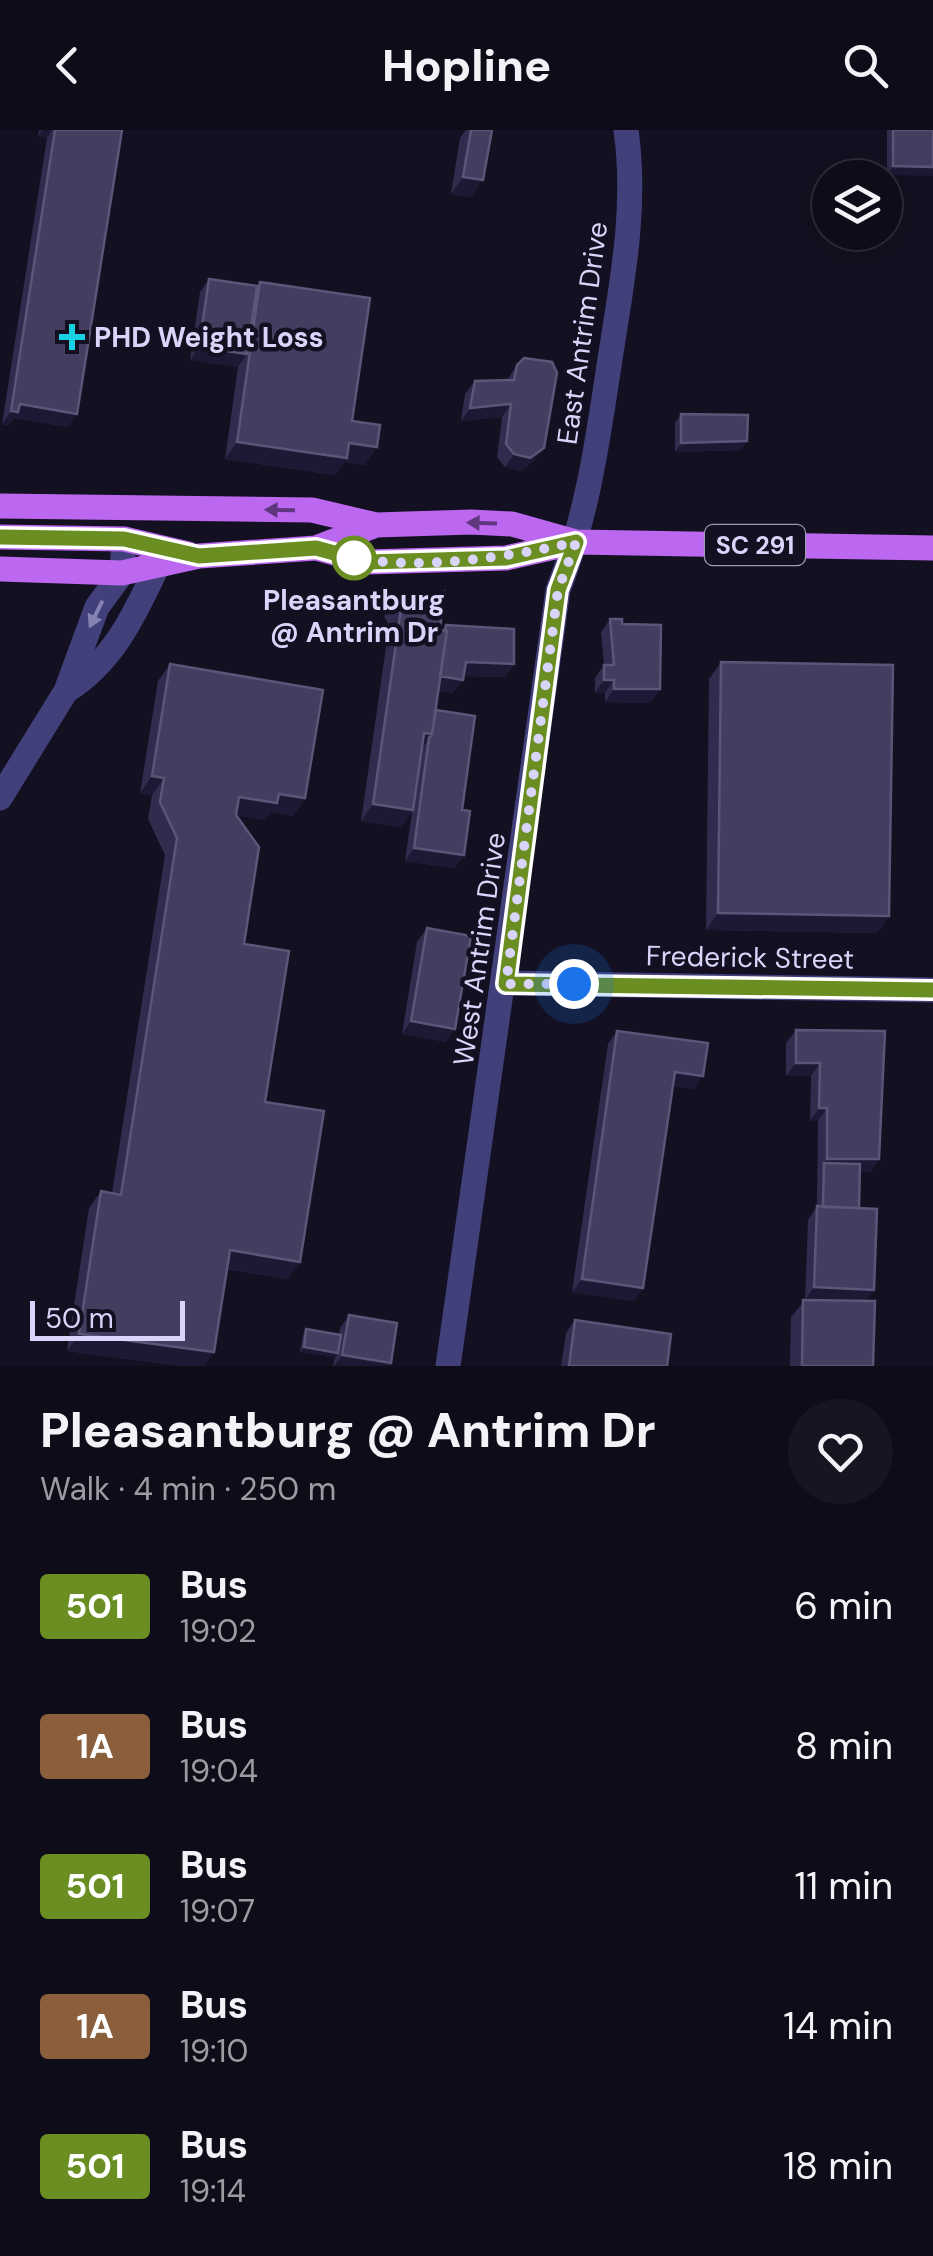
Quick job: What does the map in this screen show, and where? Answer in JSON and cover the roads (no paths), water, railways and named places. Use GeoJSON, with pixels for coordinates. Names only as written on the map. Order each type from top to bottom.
{"type":"FeatureCollection","features":[{"type":"Feature","properties":{"kind":"main road"},"geometry":{"type":"LineString","coordinates":[[0,506],[312,510],[376,525]]}},
{"type":"Feature","properties":{"kind":"main road","name":"SC 291"},"geometry":{"type":"LineString","coordinates":[[0,569],[122,573],[199,556],[316,548],[376,525],[512,524],[576,542]]}},
{"type":"Feature","properties":{"kind":"main road","name":"SC 291"},"geometry":{"type":"LineString","coordinates":[[0,537],[124,539],[199,556]]}},
{"type":"Feature","properties":{"kind":"main road","name":"SC 291"},"geometry":{"type":"LineString","coordinates":[[316,548],[367,562],[506,558],[576,542],[933,548]]}},
{"type":"Feature","properties":{"kind":"street","name":"East Antrim Drive"},"geometry":{"type":"LineString","coordinates":[[576,542],[588,500],[627,253],[630,202],[626,130]]}},
{"type":"Feature","properties":{"kind":"street"},"geometry":{"type":"LineString","coordinates":[[0,798],[66,690],[96,607],[122,573],[124,539]]}},
{"type":"Feature","properties":{"kind":"street","name":"West Antrim Drive"},"geometry":{"type":"LineString","coordinates":[[448,1366],[506,984],[558,590],[576,542]]}},
{"type":"Feature","properties":{"kind":"street"},"geometry":{"type":"LineString","coordinates":[[66,690],[96,672],[140,604],[158,565]]}},
{"type":"Feature","properties":{"kind":"street","name":"Frederick Street"},"geometry":{"type":"LineString","coordinates":[[506,984],[933,990]]}},
{"type":"Feature","properties":{"kind":"place","name":"PHD Weight Loss"},"geometry":{"type":"Point","coordinates":[72,337]}},
{"type":"Feature","properties":{"kind":"place","name":"Pleasantburg @ Antrim Dr"},"geometry":{"type":"Point","coordinates":[354,558]}}]}
